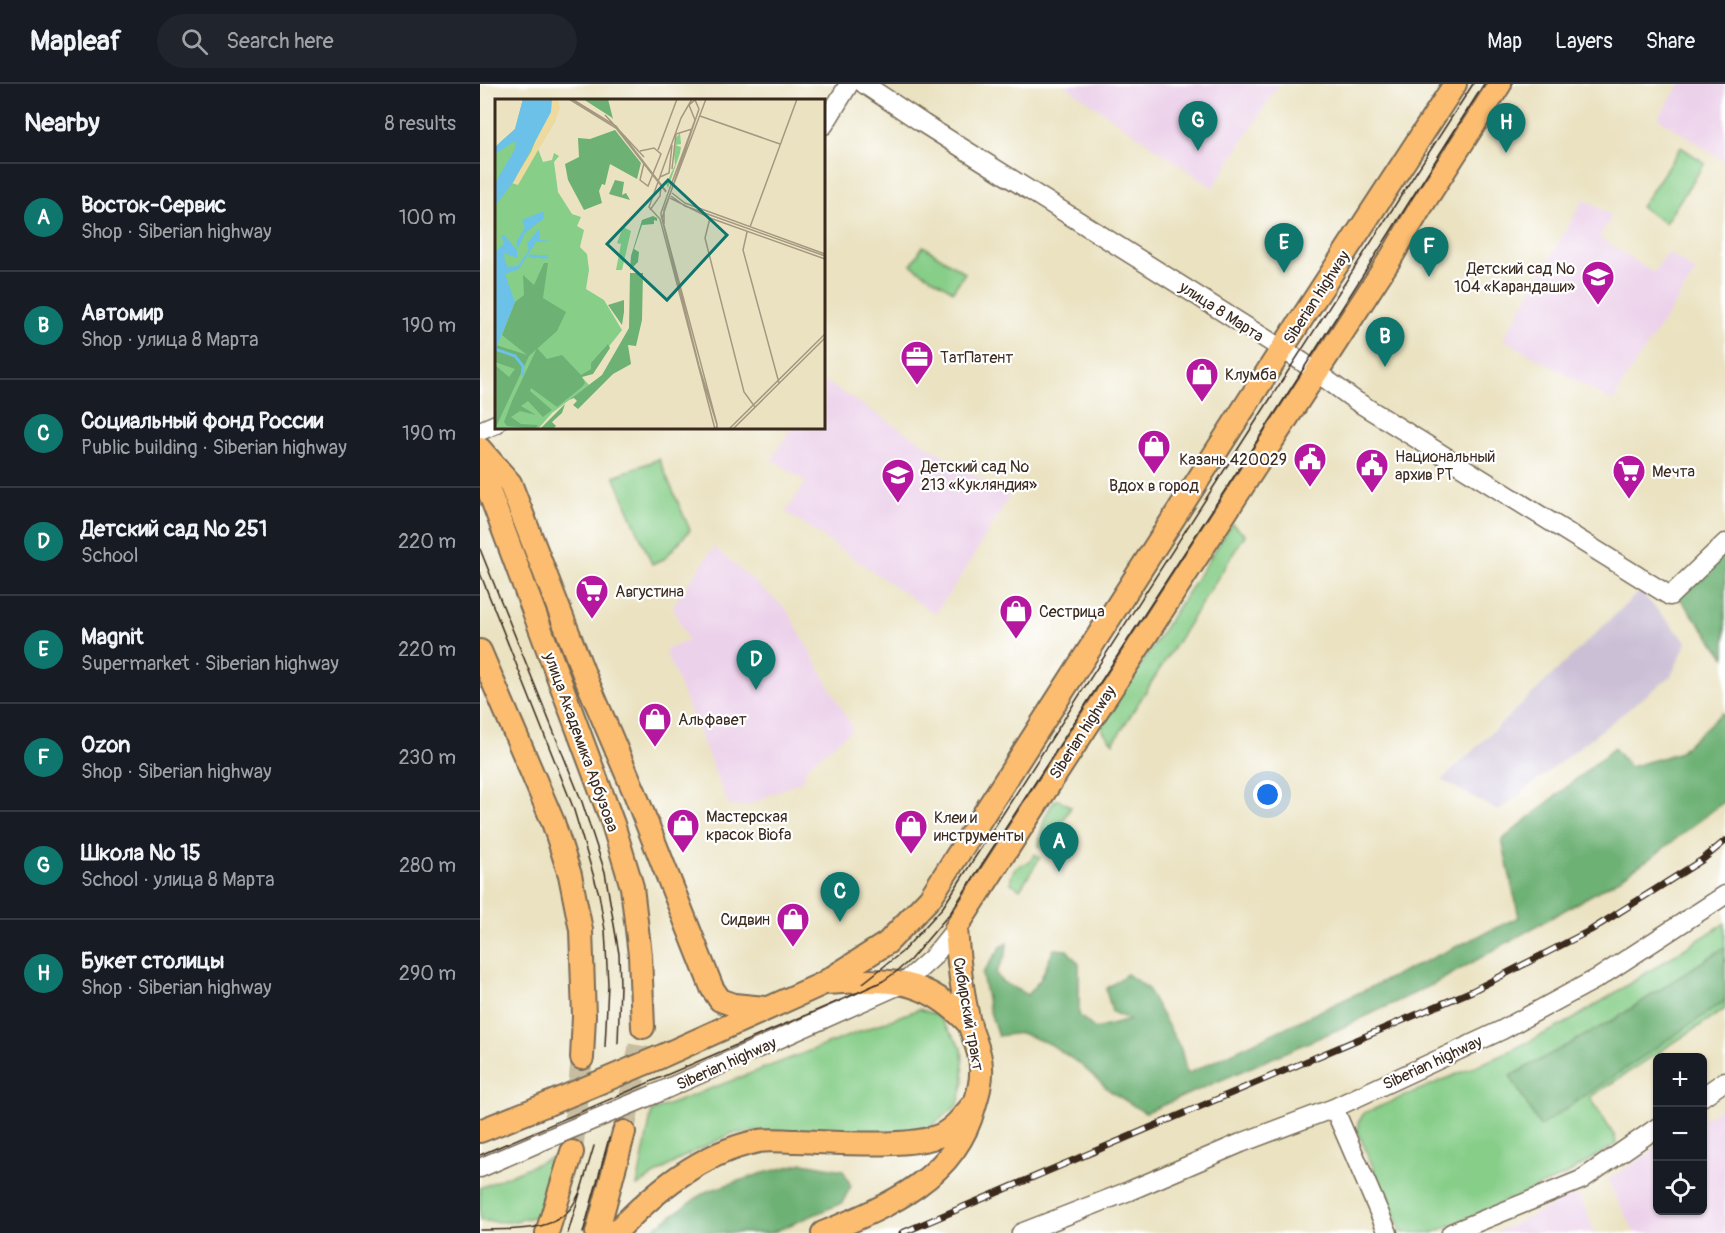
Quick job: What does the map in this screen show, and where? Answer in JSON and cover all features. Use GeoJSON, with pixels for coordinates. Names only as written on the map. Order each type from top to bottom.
{"type":"FeatureCollection","features":[{"type":"Feature","properties":{"kind":"main road","name":"Siberian highway"},"geometry":{"type":"LineString","coordinates":[[480,1131],[660,1057],[822,984],[887,943],[930,898],[1455,84]]}},
{"type":"Feature","properties":{"kind":"main road","name":"Siberian highway"},"geometry":{"type":"LineString","coordinates":[[956,928],[1392,256],[1500,84]]}},
{"type":"Feature","properties":{"kind":"main road"},"geometry":{"type":"LineString","coordinates":[[480,449],[510,483],[572,645],[638,800],[712,988],[720,1000],[734,1005],[766,1009]]}},
{"type":"Feature","properties":{"kind":"main road","name":"улица Академика Арбузова"},"geometry":{"type":"LineString","coordinates":[[480,466],[613,824],[629,876],[640,956],[643,1027]]}},
{"type":"Feature","properties":{"kind":"main road"},"geometry":{"type":"LineString","coordinates":[[480,651],[553,822],[570,876],[581,930],[584,1016],[582,1058]]}},
{"type":"Feature","properties":{"kind":"main road","name":"Сибирский тракт"},"geometry":{"type":"LineString","coordinates":[[956,928],[961,978],[981,1065],[976,1100]]}},
{"type":"Feature","properties":{"kind":"main road"},"geometry":{"type":"LineString","coordinates":[[822,984],[869,980],[904,983],[936,996],[953,1008],[970,1025]]}},
{"type":"Feature","properties":{"kind":"main road"},"geometry":{"type":"LineString","coordinates":[[615,1233],[645,1202],[687,1169],[725,1152],[760,1141],[877,1143],[923,1141],[942,1134],[961,1120],[976,1100]]}},
{"type":"Feature","properties":{"kind":"main road"},"geometry":{"type":"LineString","coordinates":[[823,1233],[871,1213],[915,1188],[943,1165],[959,1145],[970,1125],[976,1100]]}},
{"type":"Feature","properties":{"kind":"main road"},"geometry":{"type":"LineString","coordinates":[[597,1233],[624,1132]]}},
{"type":"Feature","properties":{"kind":"main road"},"geometry":{"type":"LineString","coordinates":[[547,1233],[572,1152]]}},
{"type":"Feature","properties":{"kind":"street"},"geometry":{"type":"LineString","coordinates":[[825,122],[849,84]]}},
{"type":"Feature","properties":{"kind":"street","name":"улица 8 Марта"},"geometry":{"type":"LineString","coordinates":[[864,84],[1282,349],[1356,401],[1670,596],[1725,543]]}},
{"type":"Feature","properties":{"kind":"street"},"geometry":{"type":"LineString","coordinates":[[480,431],[495,424]]}},
{"type":"Feature","properties":{"kind":"street","name":"Siberian highway"},"geometry":{"type":"LineString","coordinates":[[1021,1233],[1129,1191],[1241,1143],[1334,1108],[1502,1030],[1598,978],[1725,895]]}},
{"type":"Feature","properties":{"kind":"street","name":"Siberian highway"},"geometry":{"type":"LineString","coordinates":[[480,1168],[655,1094],[904,983],[932,958],[956,928]]}},
{"type":"Feature","properties":{"kind":"street"},"geometry":{"type":"LineString","coordinates":[[1707,1094],[1725,1081]]}},
{"type":"Feature","properties":{"kind":"street"},"geometry":{"type":"LineString","coordinates":[[1334,1108],[1388,1233]]}},
{"type":"Feature","properties":{"kind":"street"},"geometry":{"type":"LineString","coordinates":[[1451,1233],[1581,1179],[1653,1131]]}},
{"type":"Feature","properties":{"kind":"shaded area"},"geometry":{"type":"Polygon","coordinates":[[[1063,84],[1279,84],[1213,188],[1063,84]]]}},
{"type":"Feature","properties":{"kind":"shaded area"},"geometry":{"type":"Polygon","coordinates":[[[1680,84],[1725,84],[1725,161],[1658,118],[1680,84]]]}},
{"type":"Feature","properties":{"kind":"shaded area","name":"Детский сад № 104 «Карандаши»"},"geometry":{"type":"Polygon","coordinates":[[[1584,199],[1612,216],[1599,237],[1653,273],[1668,252],[1696,272],[1627,376],[1613,402],[1503,339],[1584,199]]]}},
{"type":"Feature","properties":{"kind":"shaded area","name":"Детский сад № 213 «Кукляндия»"},"geometry":{"type":"Polygon","coordinates":[[[825,382],[1009,497],[965,570],[935,614],[786,512],[806,482],[772,459],[790,429],[825,429],[825,382]]]}},
{"type":"Feature","properties":{"kind":"shaded area"},"geometry":{"type":"Polygon","coordinates":[[[714,547],[787,610],[853,729],[807,766],[803,780],[746,806],[729,806],[665,650],[688,641],[673,606],[714,547]]]}},
{"type":"Feature","properties":{"kind":"shaded area"},"geometry":{"type":"Polygon","coordinates":[[[1640,591],[1687,642],[1671,676],[1498,811],[1442,780],[1640,591]]]}},
{"type":"Feature","properties":{"kind":"shaded area"},"geometry":{"type":"Polygon","coordinates":[[[1725,1105],[1725,1233],[1635,1233],[1607,1180],[1653,1151],[1653,1215],[1707,1215],[1707,1116],[1725,1105]]]}},
{"type":"Feature","properties":{"kind":"shaded area"},"geometry":{"type":"Polygon","coordinates":[[[1579,1194],[1595,1233],[1495,1233],[1566,1199],[1579,1194]]]}},
{"type":"Feature","properties":{"kind":"green space"},"geometry":{"type":"Polygon","coordinates":[[[1681,147],[1705,163],[1665,223],[1641,207],[1681,147]]]}},
{"type":"Feature","properties":{"kind":"green space"},"geometry":{"type":"Polygon","coordinates":[[[923,246],[965,273],[953,291],[911,265],[923,246]]]}},
{"type":"Feature","properties":{"kind":"green space"},"geometry":{"type":"Polygon","coordinates":[[[659,459],[690,530],[664,559],[652,564],[614,476],[659,459]]]}},
{"type":"Feature","properties":{"kind":"green space"},"geometry":{"type":"Polygon","coordinates":[[[1232,524],[1245,535],[1113,743],[1103,731],[1102,724],[1232,524]]]}},
{"type":"Feature","properties":{"kind":"green space"},"geometry":{"type":"Polygon","coordinates":[[[1725,553],[1725,657],[1678,596],[1725,553]]]}},
{"type":"Feature","properties":{"kind":"green space"},"geometry":{"type":"Polygon","coordinates":[[[1722,713],[1725,715],[1725,801],[1655,855],[1616,881],[1434,984],[1339,1029],[1145,1113],[1110,1091],[1081,1065],[1050,1044],[1021,1033],[998,1036],[989,1009],[982,974],[1001,947],[1007,943],[1006,954],[996,973],[1001,981],[1027,995],[1040,980],[1054,949],[1067,950],[1079,964],[1079,1015],[1095,1029],[1130,1020],[1112,1012],[1106,989],[1127,974],[1147,988],[1181,1049],[1187,1074],[1519,917],[1502,840],[1614,748],[1630,767],[1678,753],[1722,713]]]}},
{"type":"Feature","properties":{"kind":"green space"},"geometry":{"type":"Polygon","coordinates":[[[1055,800],[1060,800],[1071,807],[1045,851],[1039,846],[1041,834],[1046,817],[1055,800]]]}},
{"type":"Feature","properties":{"kind":"green space"},"geometry":{"type":"Polygon","coordinates":[[[1035,854],[1040,858],[1020,889],[1011,883],[1013,872],[1021,865],[1029,863],[1035,854]]]}},
{"type":"Feature","properties":{"kind":"green space"},"geometry":{"type":"Polygon","coordinates":[[[1725,923],[1725,1009],[1658,1053],[1653,1053],[1653,1056],[1590,1097],[1615,1137],[1616,1144],[1566,1175],[1433,1233],[1402,1233],[1358,1132],[1358,1123],[1364,1113],[1500,1056],[1572,1020],[1725,923]]]}},
{"type":"Feature","properties":{"kind":"green space"},"geometry":{"type":"Polygon","coordinates":[[[1725,947],[1725,1001],[1540,1126],[1510,1076],[1615,1019],[1725,947]]]}},
{"type":"Feature","properties":{"kind":"green space"},"geometry":{"type":"Polygon","coordinates":[[[919,1009],[937,1015],[962,1048],[964,1081],[958,1105],[924,1132],[879,1134],[820,1130],[733,1133],[683,1157],[637,1186],[652,1111],[919,1009]]]}},
{"type":"Feature","properties":{"kind":"green space"},"geometry":{"type":"Polygon","coordinates":[[[559,1154],[542,1215],[510,1222],[480,1221],[480,1188],[559,1154]]]}},
{"type":"Feature","properties":{"kind":"green space"},"geometry":{"type":"Polygon","coordinates":[[[803,1163],[843,1170],[851,1186],[842,1203],[771,1233],[650,1233],[705,1192],[803,1163]]]}},
{"type":"Feature","properties":{"kind":"tunnel"},"geometry":{"type":"LineString","coordinates":[[624,1132],[643,1027]]}},
{"type":"Feature","properties":{"kind":"tunnel"},"geometry":{"type":"LineString","coordinates":[[572,1152],[582,1058]]}},
{"type":"Feature","properties":{"kind":"tram line"},"geometry":{"type":"LineString","coordinates":[[863,983],[902,952],[943,907],[1473,84]]}},
{"type":"Feature","properties":{"kind":"tram line"},"geometry":{"type":"LineString","coordinates":[[480,1155],[848,997],[883,981],[910,960],[951,912],[1290,390],[1484,84]]}},
{"type":"Feature","properties":{"kind":"tram line"},"geometry":{"type":"LineString","coordinates":[[480,549],[582,802],[605,872],[619,954],[618,1043]]}},
{"type":"Feature","properties":{"kind":"tram line"},"geometry":{"type":"LineString","coordinates":[[480,573],[573,807],[599,894],[605,930],[608,984],[605,1047]]}},
{"type":"Feature","properties":{"kind":"tram line"},"geometry":{"type":"LineString","coordinates":[[583,1233],[609,1138]]}},
{"type":"Feature","properties":{"kind":"tram line"},"geometry":{"type":"LineString","coordinates":[[568,1233],[594,1146]]}},
{"type":"Feature","properties":{"kind":"tram line"},"geometry":{"type":"LineString","coordinates":[[480,1230],[528,1228],[552,1222],[562,1217],[570,1209],[582,1188]]}},
{"type":"Feature","properties":{"kind":"railway"},"geometry":{"type":"LineString","coordinates":[[902,1233],[1472,991],[1591,930],[1702,860],[1725,841]]}},
{"type":"Feature","properties":{"kind":"place","name":"Школа № 15"},"geometry":{"type":"Point","coordinates":[1198,151]}},
{"type":"Feature","properties":{"kind":"place","name":"Букет столицы"},"geometry":{"type":"Point","coordinates":[1506,153]}},
{"type":"Feature","properties":{"kind":"place","name":"Magnit"},"geometry":{"type":"Point","coordinates":[1284,273]}},
{"type":"Feature","properties":{"kind":"place","name":"Ozon"},"geometry":{"type":"Point","coordinates":[1429,277]}},
{"type":"Feature","properties":{"kind":"place","name":"Детский сад № 104 «Карандаши»"},"geometry":{"type":"Point","coordinates":[1598,306]}},
{"type":"Feature","properties":{"kind":"place","name":"Автомир"},"geometry":{"type":"Point","coordinates":[1385,367]}},
{"type":"Feature","properties":{"kind":"place","name":"ТатПатент"},"geometry":{"type":"Point","coordinates":[917,386]}},
{"type":"Feature","properties":{"kind":"place","name":"Клумба"},"geometry":{"type":"Point","coordinates":[1202,403]}},
{"type":"Feature","properties":{"kind":"place","name":"Вдох в город"},"geometry":{"type":"Point","coordinates":[1154,475]}},
{"type":"Feature","properties":{"kind":"place","name":"Казань 420029"},"geometry":{"type":"Point","coordinates":[1310,488]}},
{"type":"Feature","properties":{"kind":"place","name":"Национальный архив РТ"},"geometry":{"type":"Point","coordinates":[1372,494]}},
{"type":"Feature","properties":{"kind":"place","name":"Мечта"},"geometry":{"type":"Point","coordinates":[1629,500]}},
{"type":"Feature","properties":{"kind":"place","name":"Детский сад № 213 «Кукляндия»"},"geometry":{"type":"Point","coordinates":[898,504]}},
{"type":"Feature","properties":{"kind":"place","name":"Августина"},"geometry":{"type":"Point","coordinates":[592,620]}},
{"type":"Feature","properties":{"kind":"place","name":"Сестрица"},"geometry":{"type":"Point","coordinates":[1016,640]}},
{"type":"Feature","properties":{"kind":"place","name":"Детский сад № 251"},"geometry":{"type":"Point","coordinates":[756,690]}},
{"type":"Feature","properties":{"kind":"place","name":"Альфавет"},"geometry":{"type":"Point","coordinates":[655,748]}},
{"type":"Feature","properties":{"kind":"place","name":"Мастерская красок Biofa"},"geometry":{"type":"Point","coordinates":[683,854]}},
{"type":"Feature","properties":{"kind":"place","name":"Клеи и инструменты"},"geometry":{"type":"Point","coordinates":[911,855]}},
{"type":"Feature","properties":{"kind":"place","name":"Восток-Сервис"},"geometry":{"type":"Point","coordinates":[1059,872]}},
{"type":"Feature","properties":{"kind":"place","name":"Социальный фонд России"},"geometry":{"type":"Point","coordinates":[840,922]}},
{"type":"Feature","properties":{"kind":"place","name":"Сидвин"},"geometry":{"type":"Point","coordinates":[793,948]}}]}
